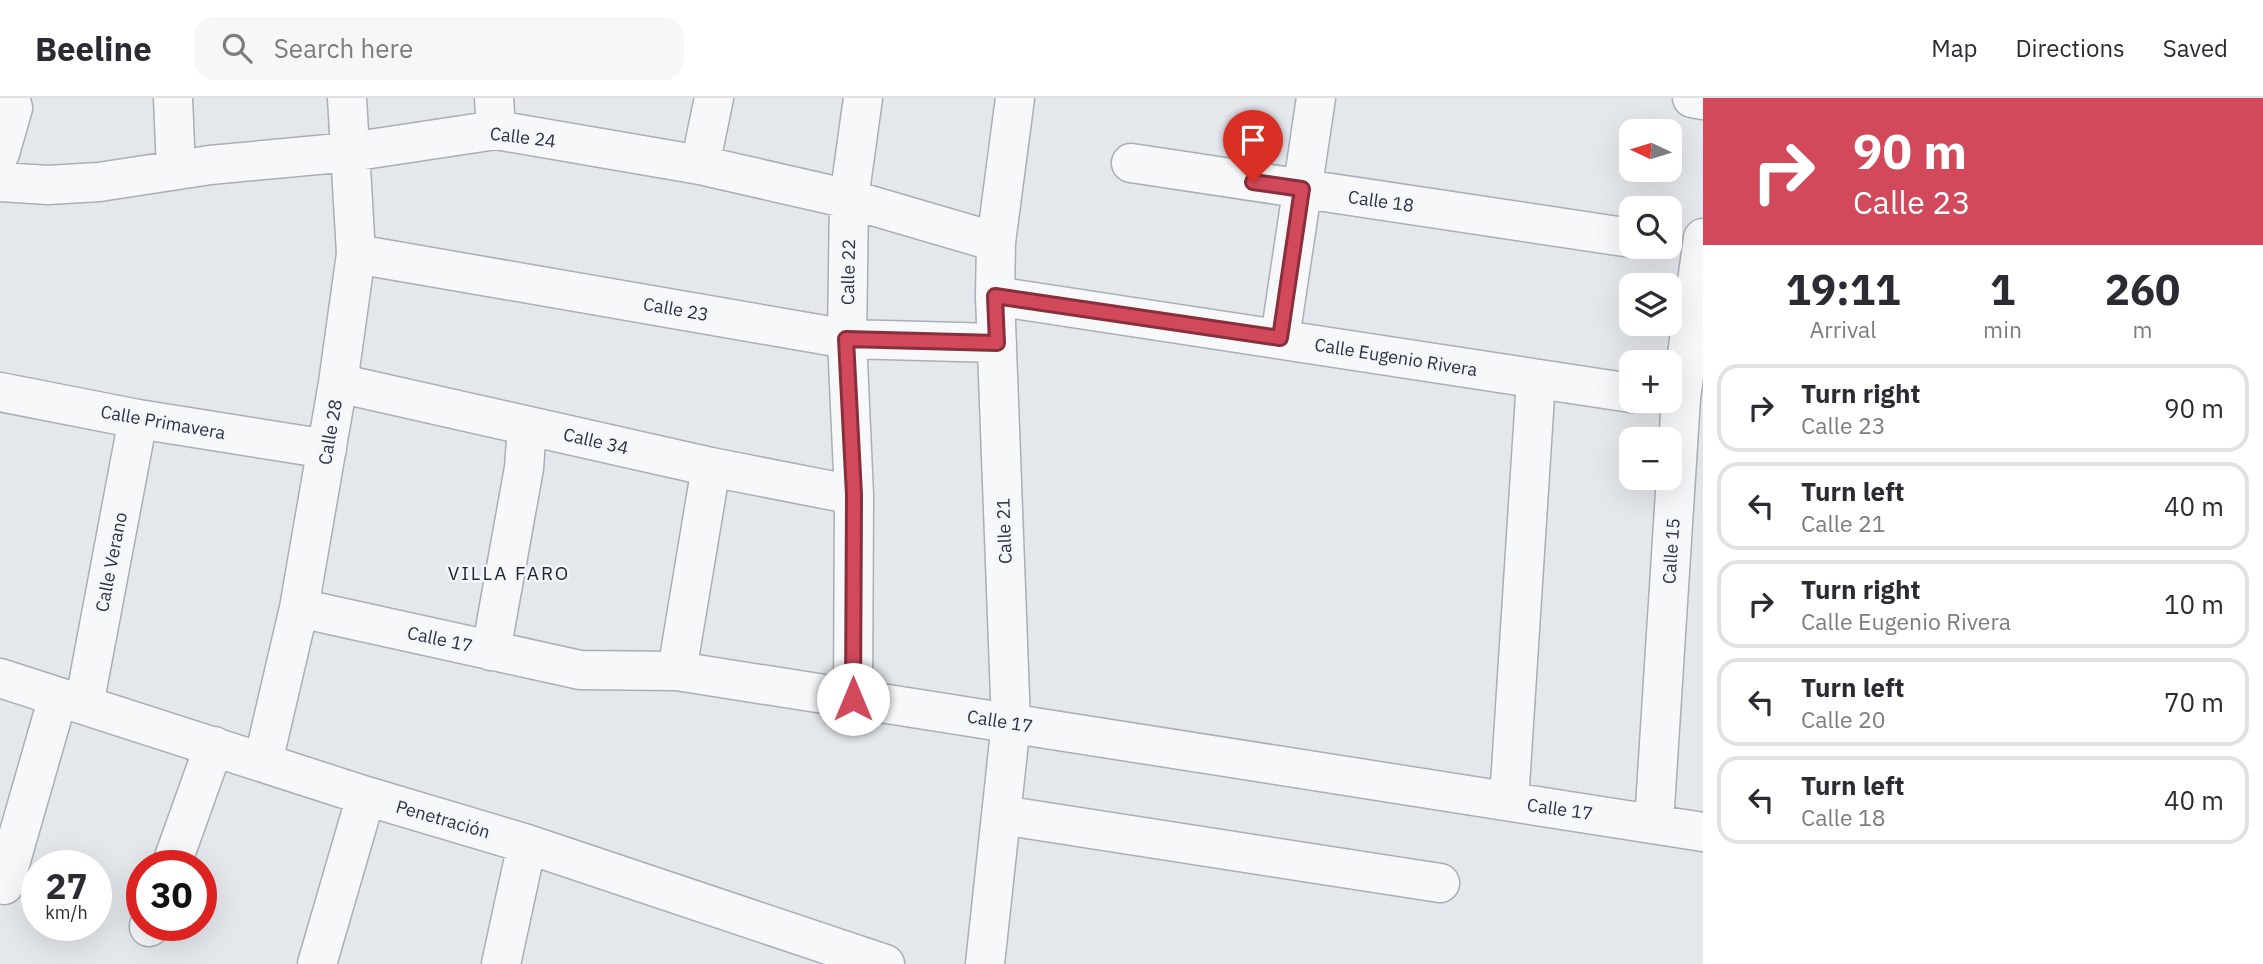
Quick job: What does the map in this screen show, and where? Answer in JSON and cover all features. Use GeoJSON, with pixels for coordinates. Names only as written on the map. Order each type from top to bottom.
{"type":"FeatureCollection","features":[{"type":"Feature","properties":{"kind":"street"},"geometry":{"type":"LineString","coordinates":[[0,153],[13,108],[10,98]]}},
{"type":"Feature","properties":{"kind":"street"},"geometry":{"type":"LineString","coordinates":[[173,98],[176,170]]}},
{"type":"Feature","properties":{"kind":"street","name":"Calle 28"},"geometry":{"type":"LineString","coordinates":[[263,762],[299,608],[338,383],[356,254],[346,98]]}},
{"type":"Feature","properties":{"kind":"street"},"geometry":{"type":"LineString","coordinates":[[700,165],[714,98]]}},
{"type":"Feature","properties":{"kind":"street","name":"Calle 22"},"geometry":{"type":"LineString","coordinates":[[853,699],[854,495],[846,339],[849,199],[863,98]]}},
{"type":"Feature","properties":{"kind":"street","name":"Calle 21"},"geometry":{"type":"LineString","coordinates":[[985,964],[1011,723],[995,296],[996,242],[1015,98]]}},
{"type":"Feature","properties":{"kind":"street"},"geometry":{"type":"LineString","coordinates":[[1280,338],[1316,98]]}},
{"type":"Feature","properties":{"kind":"street"},"geometry":{"type":"LineString","coordinates":[[1692,98],[1703,100]]}},
{"type":"Feature","properties":{"kind":"street","name":"Calle 24"},"geometry":{"type":"LineString","coordinates":[[0,181],[48,185],[350,152],[495,114],[849,199],[996,242]]}},
{"type":"Feature","properties":{"kind":"street","name":"Calle 18"},"geometry":{"type":"LineString","coordinates":[[1131,163],[1619,236]]}},
{"type":"Feature","properties":{"kind":"street","name":"Calle 15"},"geometry":{"type":"LineString","coordinates":[[1654,823],[1694,245]]}},
{"type":"Feature","properties":{"kind":"street","name":"Calle 23"},"geometry":{"type":"LineString","coordinates":[[356,254],[846,339],[997,343]]}},
{"type":"Feature","properties":{"kind":"street","name":"Calle Eugenio Rivera"},"geometry":{"type":"LineString","coordinates":[[995,296],[1619,391]]}},
{"type":"Feature","properties":{"kind":"street"},"geometry":{"type":"LineString","coordinates":[[1509,802],[1536,380]]}},
{"type":"Feature","properties":{"kind":"street","name":"Calle 34"},"geometry":{"type":"LineString","coordinates":[[338,383],[711,467],[854,495]]}},
{"type":"Feature","properties":{"kind":"street","name":"Calle Primavera"},"geometry":{"type":"LineString","coordinates":[[0,392],[138,419],[327,449]]}},
{"type":"Feature","properties":{"kind":"street","name":"Calle Verano"},"geometry":{"type":"LineString","coordinates":[[4,885],[71,701],[138,419]]}},
{"type":"Feature","properties":{"kind":"street"},"geometry":{"type":"LineString","coordinates":[[491,651],[524,468],[527,426]]}},
{"type":"Feature","properties":{"kind":"street"},"geometry":{"type":"LineString","coordinates":[[677,671],[711,467]]}},
{"type":"Feature","properties":{"kind":"street","name":"Calle 17"},"geometry":{"type":"LineString","coordinates":[[299,608],[580,670],[677,671],[1703,832]]}},
{"type":"Feature","properties":{"kind":"street","name":"Penetración"},"geometry":{"type":"LineString","coordinates":[[0,678],[366,796],[527,844],[885,964]]}},
{"type":"Feature","properties":{"kind":"street"},"geometry":{"type":"LineString","coordinates":[[177,850],[214,746]]}},
{"type":"Feature","properties":{"kind":"street"},"geometry":{"type":"LineString","coordinates":[[317,964],[366,796]]}},
{"type":"Feature","properties":{"kind":"street"},"geometry":{"type":"LineString","coordinates":[[1001,815],[1440,883]]}},
{"type":"Feature","properties":{"kind":"street"},"geometry":{"type":"LineString","coordinates":[[501,964],[527,844]]}},
{"type":"Feature","properties":{"kind":"district","name":"VILLA FARO"},"geometry":{"type":"Point","coordinates":[509,573]}},
{"type":"Feature","properties":{"kind":"route"},"geometry":{"type":"LineString","coordinates":[[853,699],[854,495],[846,339],[997,343],[995,296],[1280,338],[1302,189],[1253,182]]}}]}
